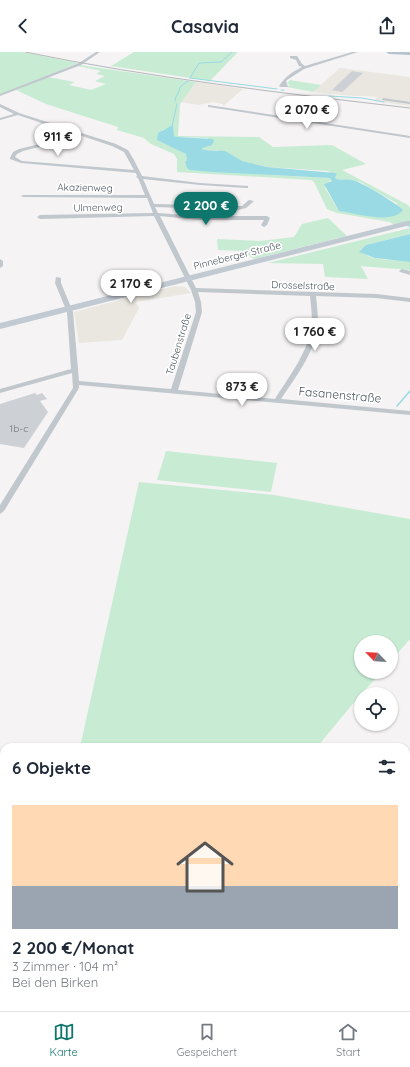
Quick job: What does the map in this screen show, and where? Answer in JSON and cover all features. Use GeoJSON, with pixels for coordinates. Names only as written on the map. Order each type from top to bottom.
{"type":"FeatureCollection","features":[{"type":"Feature","properties":{"kind":"main road"},"geometry":{"type":"LineString","coordinates":[[389,52],[410,54]]}},
{"type":"Feature","properties":{"kind":"main road","name":"Pinneberger Straße"},"geometry":{"type":"LineString","coordinates":[[0,326],[410,223]]}},
{"type":"Feature","properties":{"kind":"street"},"geometry":{"type":"LineString","coordinates":[[0,95],[76,66],[98,52]]}},
{"type":"Feature","properties":{"kind":"street"},"geometry":{"type":"LineString","coordinates":[[284,81],[294,72],[305,67],[356,52]]}},
{"type":"Feature","properties":{"kind":"street"},"geometry":{"type":"LineString","coordinates":[[298,60],[300,65],[305,67]]}},
{"type":"Feature","properties":{"kind":"street"},"geometry":{"type":"LineString","coordinates":[[398,102],[410,104]]}},
{"type":"Feature","properties":{"kind":"street","name":"Taubenstraße"},"geometry":{"type":"LineString","coordinates":[[0,106],[18,114],[83,135],[126,151],[132,160],[156,214],[189,279],[198,302],[199,312],[174,392]]}},
{"type":"Feature","properties":{"kind":"street"},"geometry":{"type":"LineString","coordinates":[[225,109],[410,137]]}},
{"type":"Feature","properties":{"kind":"street"},"geometry":{"type":"LineString","coordinates":[[0,119],[18,114]]}},
{"type":"Feature","properties":{"kind":"street"},"geometry":{"type":"LineString","coordinates":[[83,135],[21,150],[15,153],[12,158],[21,162],[137,174],[200,184],[246,187]]}},
{"type":"Feature","properties":{"kind":"street","name":"Akazienweg"},"geometry":{"type":"LineString","coordinates":[[23,196],[148,197]]}},
{"type":"Feature","properties":{"kind":"street"},"geometry":{"type":"LineString","coordinates":[[152,205],[238,208],[244,207],[251,201]]}},
{"type":"Feature","properties":{"kind":"street","name":"Ulmenweg"},"geometry":{"type":"LineString","coordinates":[[40,217],[156,214],[198,218],[267,218],[264,225]]}},
{"type":"Feature","properties":{"kind":"street"},"geometry":{"type":"LineString","coordinates":[[0,261],[0,266]]}},
{"type":"Feature","properties":{"kind":"street"},"geometry":{"type":"LineString","coordinates":[[402,271],[410,273]]}},
{"type":"Feature","properties":{"kind":"street"},"geometry":{"type":"LineString","coordinates":[[0,511],[54,426],[76,388],[77,383],[69,309],[58,283],[58,278]]}},
{"type":"Feature","properties":{"kind":"street","name":"Drosselstraße"},"geometry":{"type":"LineString","coordinates":[[194,290],[313,294],[410,300]]}},
{"type":"Feature","properties":{"kind":"street"},"geometry":{"type":"LineString","coordinates":[[277,401],[309,345],[314,333],[315,323],[313,294]]}},
{"type":"Feature","properties":{"kind":"street"},"geometry":{"type":"LineString","coordinates":[[0,391],[75,370]]}},
{"type":"Feature","properties":{"kind":"street","name":"Fasanenstraße"},"geometry":{"type":"LineString","coordinates":[[77,383],[410,413]]}},
{"type":"Feature","properties":{"kind":"shaded area"},"geometry":{"type":"Polygon","coordinates":[[[340,68],[410,77],[410,106],[374,101],[377,97],[313,92],[340,68]]]}},
{"type":"Feature","properties":{"kind":"shaded area"},"geometry":{"type":"Polygon","coordinates":[[[196,82],[243,89],[223,106],[223,104],[213,102],[198,105],[181,102],[196,82]]]}},
{"type":"Feature","properties":{"kind":"shaded area"},"geometry":{"type":"Polygon","coordinates":[[[175,286],[185,287],[191,293],[136,302],[139,308],[122,340],[79,343],[74,312],[175,286]]]}},
{"type":"Feature","properties":{"kind":"green space"},"geometry":{"type":"Polygon","coordinates":[[[0,52],[22,52],[78,63],[0,95],[0,52]]]}},
{"type":"Feature","properties":{"kind":"green space"},"geometry":{"type":"Polygon","coordinates":[[[134,52],[238,52],[210,81],[111,66],[134,52]]]}},
{"type":"Feature","properties":{"kind":"green space"},"geometry":{"type":"Polygon","coordinates":[[[80,65],[196,82],[180,104],[178,136],[259,137],[273,147],[332,145],[366,164],[342,170],[408,205],[410,208],[410,221],[394,225],[390,222],[337,213],[327,209],[314,182],[311,180],[177,172],[177,159],[174,154],[151,144],[144,138],[117,130],[118,127],[46,104],[16,90],[48,77],[75,82],[69,85],[91,90],[106,84],[95,81],[105,76],[96,74],[101,71],[78,66],[80,65]],[[169,128],[162,130],[175,148],[186,154],[186,165],[272,175],[330,178],[332,180],[328,182],[325,188],[339,211],[363,214],[398,204],[360,182],[336,179],[328,171],[267,167],[242,161],[217,150],[203,150],[202,148],[208,138],[174,136],[169,128]]]}},
{"type":"Feature","properties":{"kind":"green space"},"geometry":{"type":"Polygon","coordinates":[[[290,80],[321,85],[313,92],[287,87],[290,85],[287,83],[290,80]]]}},
{"type":"Feature","properties":{"kind":"green space"},"geometry":{"type":"Polygon","coordinates":[[[328,218],[347,236],[254,259],[243,251],[218,250],[217,239],[260,241],[294,237],[302,224],[328,218]]]}},
{"type":"Feature","properties":{"kind":"green space"},"geometry":{"type":"Polygon","coordinates":[[[410,228],[409,234],[366,245],[360,251],[365,255],[377,259],[410,262],[410,270],[361,266],[368,279],[325,277],[323,264],[268,263],[410,228]]]}},
{"type":"Feature","properties":{"kind":"green space"},"geometry":{"type":"Polygon","coordinates":[[[166,451],[277,463],[271,492],[157,480],[166,451]]]}},
{"type":"Feature","properties":{"kind":"green space"},"geometry":{"type":"Polygon","coordinates":[[[139,482],[274,495],[410,519],[410,639],[398,653],[398,635],[354,635],[354,679],[375,679],[368,687],[354,687],[354,702],[320,743],[81,743],[139,482]]]}},
{"type":"Feature","properties":{"kind":"water"},"geometry":{"type":"Polygon","coordinates":[[[173,125],[174,136],[213,139],[214,141],[212,145],[202,148],[203,150],[225,151],[242,161],[267,167],[335,173],[337,174],[335,177],[336,179],[356,181],[386,198],[403,210],[391,217],[364,216],[339,211],[324,184],[332,181],[330,178],[190,170],[187,168],[185,162],[187,160],[186,154],[157,140],[158,133],[173,125]]]}},
{"type":"Feature","properties":{"kind":"water"},"geometry":{"type":"Polygon","coordinates":[[[410,234],[410,262],[375,258],[359,252],[366,245],[410,234]]]}},
{"type":"Feature","properties":{"kind":"building"},"geometry":{"type":"Polygon","coordinates":[[[352,71],[363,73],[342,92],[332,90],[352,71]]]}},
{"type":"Feature","properties":{"kind":"building"},"geometry":{"type":"Polygon","coordinates":[[[35,393],[37,395],[42,393],[47,399],[40,401],[48,412],[24,448],[0,444],[0,404],[35,393]]]}},
{"type":"Feature","properties":{"kind":"waterway"},"geometry":{"type":"LineString","coordinates":[[232,52],[221,62],[199,63],[190,78],[277,89]]}},
{"type":"Feature","properties":{"kind":"waterway"},"geometry":{"type":"LineString","coordinates":[[175,101],[180,87],[188,81]]}},
{"type":"Feature","properties":{"kind":"waterway"},"geometry":{"type":"LineString","coordinates":[[329,96],[362,98],[384,102]]}},
{"type":"Feature","properties":{"kind":"waterway"},"geometry":{"type":"LineString","coordinates":[[172,126],[177,104]]}},
{"type":"Feature","properties":{"kind":"waterway"},"geometry":{"type":"LineString","coordinates":[[397,406],[410,391]]}},
{"type":"Feature","properties":{"kind":"railway"},"geometry":{"type":"LineString","coordinates":[[25,52],[121,70],[265,91],[410,108]]}}]}
